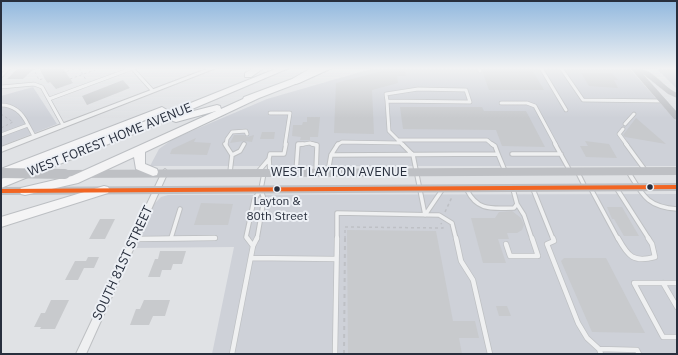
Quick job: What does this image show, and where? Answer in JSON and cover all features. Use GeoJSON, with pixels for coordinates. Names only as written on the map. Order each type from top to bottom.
{"type":"FeatureCollection","features":[{"type":"Feature","properties":{"kind":"main road","name":"WEST FOREST HOME AVENUE"},"geometry":{"type":"LineString","coordinates":[[1,174],[224,85]]}},
{"type":"Feature","properties":{"kind":"main road","name":"WEST FOREST HOME AVENUE"},"geometry":{"type":"LineString","coordinates":[[1,184],[245,85]]}},
{"type":"Feature","properties":{"kind":"main road"},"geometry":{"type":"LineString","coordinates":[[25,191],[66,183],[91,173],[141,148],[254,97],[286,85]]}},
{"type":"Feature","properties":{"kind":"main road"},"geometry":{"type":"LineString","coordinates":[[649,85],[677,117]]}},
{"type":"Feature","properties":{"kind":"main road"},"geometry":{"type":"LineString","coordinates":[[661,85],[668,92],[677,96]]}},
{"type":"Feature","properties":{"kind":"main road"},"geometry":{"type":"LineString","coordinates":[[666,85],[677,96]]}},
{"type":"Feature","properties":{"kind":"main road"},"geometry":{"type":"LineString","coordinates":[[131,131],[146,129],[254,97]]}},
{"type":"Feature","properties":{"kind":"main road"},"geometry":{"type":"LineString","coordinates":[[141,148],[139,156],[140,166],[153,172]]}},
{"type":"Feature","properties":{"kind":"main road","name":"WEST LAYTON AVENUE"},"geometry":{"type":"LineString","coordinates":[[1,174],[416,171],[677,172]]}},
{"type":"Feature","properties":{"kind":"main road","name":"WEST LAYTON AVENUE"},"geometry":{"type":"LineString","coordinates":[[1,191],[261,189],[676,189]]}},
{"type":"Feature","properties":{"kind":"main road"},"geometry":{"type":"LineString","coordinates":[[1,222],[104,190]]}},
{"type":"Feature","properties":{"kind":"street"},"geometry":{"type":"LineString","coordinates":[[1,150],[167,85]]}},
{"type":"Feature","properties":{"kind":"street","name":"SOUTH 81ST STREET"},"geometry":{"type":"LineString","coordinates":[[81,354],[165,172]]}},
{"type":"Feature","properties":{"kind":"lane"},"geometry":{"type":"LineString","coordinates":[[1,87],[28,85]]}},
{"type":"Feature","properties":{"kind":"lane"},"geometry":{"type":"LineString","coordinates":[[36,85],[42,87],[63,125]]}},
{"type":"Feature","properties":{"kind":"lane"},"geometry":{"type":"LineString","coordinates":[[49,99],[89,85]]}},
{"type":"Feature","properties":{"kind":"lane"},"geometry":{"type":"LineString","coordinates":[[147,85],[152,90]]}},
{"type":"Feature","properties":{"kind":"lane"},"geometry":{"type":"LineString","coordinates":[[551,85],[566,110]]}},
{"type":"Feature","properties":{"kind":"lane"},"geometry":{"type":"LineString","coordinates":[[573,85],[583,100],[663,101]]}},
{"type":"Feature","properties":{"kind":"lane"},"geometry":{"type":"LineString","coordinates":[[386,101],[470,102],[466,90],[418,89],[386,94],[386,101],[389,131],[413,155],[425,215]]}},
{"type":"Feature","properties":{"kind":"lane"},"geometry":{"type":"LineString","coordinates":[[501,103],[527,103],[535,106],[561,154],[588,189],[626,253],[632,258],[640,260],[655,257],[652,244],[616,189]]}},
{"type":"Feature","properties":{"kind":"lane"},"geometry":{"type":"LineString","coordinates":[[1,106],[5,105],[15,109],[24,116],[34,136]]}},
{"type":"Feature","properties":{"kind":"lane"},"geometry":{"type":"LineString","coordinates":[[253,246],[246,237],[254,200],[261,189],[264,172],[270,154],[284,154],[290,113],[270,113]]}},
{"type":"Feature","properties":{"kind":"lane"},"geometry":{"type":"LineString","coordinates":[[625,124],[634,114]]}},
{"type":"Feature","properties":{"kind":"lane"},"geometry":{"type":"LineString","coordinates":[[1,135],[28,125]]}},
{"type":"Feature","properties":{"kind":"lane"},"geometry":{"type":"LineString","coordinates":[[623,129],[619,134],[646,171]]}},
{"type":"Feature","properties":{"kind":"lane"},"geometry":{"type":"LineString","coordinates":[[230,172],[232,155],[226,147],[229,134],[233,131],[246,131],[247,134]]}},
{"type":"Feature","properties":{"kind":"lane"},"geometry":{"type":"LineString","coordinates":[[328,172],[333,148],[342,142],[487,140],[495,146],[505,171]]}},
{"type":"Feature","properties":{"kind":"lane"},"geometry":{"type":"LineString","coordinates":[[296,172],[298,144],[310,143],[316,146],[316,172]]}},
{"type":"Feature","properties":{"kind":"lane"},"geometry":{"type":"LineString","coordinates":[[232,155],[240,152],[244,144]]}},
{"type":"Feature","properties":{"kind":"lane"},"geometry":{"type":"LineString","coordinates":[[331,155],[498,154]]}},
{"type":"Feature","properties":{"kind":"lane"},"geometry":{"type":"LineString","coordinates":[[512,154],[561,154]]}},
{"type":"Feature","properties":{"kind":"lane"},"geometry":{"type":"LineString","coordinates":[[264,172],[270,162],[269,158]]}},
{"type":"Feature","properties":{"kind":"lane"},"geometry":{"type":"LineString","coordinates":[[628,172],[655,207],[662,209],[677,209]]}},
{"type":"Feature","properties":{"kind":"lane"},"geometry":{"type":"LineString","coordinates":[[232,354],[253,246],[257,238],[264,199],[261,189]]}},
{"type":"Feature","properties":{"kind":"lane"},"geometry":{"type":"LineString","coordinates":[[533,189],[554,241],[547,244],[578,322],[586,338],[600,351],[637,350],[639,354]]}},
{"type":"Feature","properties":{"kind":"lane"},"geometry":{"type":"LineString","coordinates":[[425,215],[442,190]]}},
{"type":"Feature","properties":{"kind":"lane"},"geometry":{"type":"LineString","coordinates":[[467,190],[471,201],[482,207],[514,208],[517,204]]}},
{"type":"Feature","properties":{"kind":"lane"},"geometry":{"type":"LineString","coordinates":[[506,244],[510,256],[538,256],[524,216],[517,204],[513,190]]}},
{"type":"Feature","properties":{"kind":"lane"},"geometry":{"type":"LineString","coordinates":[[171,238],[180,209]]}},
{"type":"Feature","properties":{"kind":"lane"},"geometry":{"type":"LineString","coordinates":[[335,354],[337,213],[439,215],[452,223],[461,261],[473,280],[490,354]]}},
{"type":"Feature","properties":{"kind":"lane"},"geometry":{"type":"LineString","coordinates":[[133,239],[215,238]]}},
{"type":"Feature","properties":{"kind":"lane"},"geometry":{"type":"LineString","coordinates":[[251,258],[336,259]]}},
{"type":"Feature","properties":{"kind":"lane"},"geometry":{"type":"LineString","coordinates":[[677,283],[634,283],[663,337],[677,337]]}},
{"type":"Feature","properties":{"kind":"lane"},"geometry":{"type":"LineString","coordinates":[[663,283],[677,307]]}},
{"type":"Feature","properties":{"kind":"path"},"geometry":{"type":"LineString","coordinates":[[1,128],[13,122],[1,114],[5,110]]}},
{"type":"Feature","properties":{"kind":"path"},"geometry":{"type":"LineString","coordinates":[[448,206],[452,197]]}},
{"type":"Feature","properties":{"kind":"path"},"geometry":{"type":"LineString","coordinates":[[344,354],[344,227],[440,228]]}},
{"type":"Feature","properties":{"kind":"shaded area"},"geometry":{"type":"Polygon","coordinates":[[[317,85],[644,85],[677,122],[677,166],[150,166],[159,149],[173,139],[267,99],[317,85]]]}},
{"type":"Feature","properties":{"kind":"shaded area"},"geometry":{"type":"Polygon","coordinates":[[[33,87],[57,124],[1,146],[1,96],[33,87]]]}},
{"type":"Feature","properties":{"kind":"shaded area"},"geometry":{"type":"Polygon","coordinates":[[[677,194],[677,354],[212,354],[234,247],[131,248],[154,204],[161,197],[168,195],[677,194]]]}},
{"type":"Feature","properties":{"kind":"building"},"geometry":{"type":"Polygon","coordinates":[[[52,85],[69,85],[56,89],[52,85]]]}},
{"type":"Feature","properties":{"kind":"building"},"geometry":{"type":"Polygon","coordinates":[[[111,85],[127,85],[130,88],[87,105],[82,96],[111,85]]]}},
{"type":"Feature","properties":{"kind":"building"},"geometry":{"type":"Polygon","coordinates":[[[336,85],[392,85],[372,90],[374,134],[334,133],[336,85]]]}},
{"type":"Feature","properties":{"kind":"building"},"geometry":{"type":"Polygon","coordinates":[[[487,85],[541,85],[544,90],[489,90],[487,85]]]}},
{"type":"Feature","properties":{"kind":"building"},"geometry":{"type":"Polygon","coordinates":[[[588,85],[616,85],[618,88],[589,86],[588,85]]]}},
{"type":"Feature","properties":{"kind":"building"},"geometry":{"type":"Polygon","coordinates":[[[400,107],[482,107],[484,111],[526,111],[545,147],[502,146],[496,130],[403,129],[400,107]]]}},
{"type":"Feature","properties":{"kind":"building"},"geometry":{"type":"Polygon","coordinates":[[[307,117],[320,117],[318,137],[310,137],[310,140],[300,140],[301,137],[292,136],[293,125],[302,125],[303,122],[307,122],[307,117]]]}},
{"type":"Feature","properties":{"kind":"building"},"geometry":{"type":"Polygon","coordinates":[[[636,118],[666,144],[625,137],[623,135],[636,118]]]}},
{"type":"Feature","properties":{"kind":"building"},"geometry":{"type":"Polygon","coordinates":[[[262,132],[275,132],[274,139],[260,139],[262,132]]]}},
{"type":"Feature","properties":{"kind":"building"},"geometry":{"type":"Polygon","coordinates":[[[234,135],[244,135],[247,137],[254,135],[252,142],[244,141],[230,143],[234,135]]]}},
{"type":"Feature","properties":{"kind":"building"},"geometry":{"type":"Polygon","coordinates":[[[196,138],[194,142],[211,143],[207,155],[170,154],[172,149],[196,138]]]}},
{"type":"Feature","properties":{"kind":"building"},"geometry":{"type":"Polygon","coordinates":[[[585,141],[609,144],[617,158],[586,157],[580,146],[588,146],[585,141]]]}},
{"type":"Feature","properties":{"kind":"building"},"geometry":{"type":"Polygon","coordinates":[[[201,203],[233,204],[228,225],[194,225],[201,203]]]}},
{"type":"Feature","properties":{"kind":"building"},"geometry":{"type":"Polygon","coordinates":[[[607,207],[622,207],[639,236],[624,236],[614,219],[612,219],[607,207]]]}},
{"type":"Feature","properties":{"kind":"building"},"geometry":{"type":"Polygon","coordinates":[[[512,211],[521,218],[524,225],[522,230],[517,233],[507,233],[509,239],[498,239],[506,263],[483,263],[471,218],[495,218],[499,212],[512,211]]]}},
{"type":"Feature","properties":{"kind":"building"},"geometry":{"type":"Polygon","coordinates":[[[100,219],[115,219],[105,239],[89,239],[100,219]]]}},
{"type":"Feature","properties":{"kind":"building"},"geometry":{"type":"Polygon","coordinates":[[[347,230],[436,231],[453,321],[475,321],[479,338],[459,338],[462,354],[348,354],[347,230]]]}},
{"type":"Feature","properties":{"kind":"building"},"geometry":{"type":"Polygon","coordinates":[[[160,251],[186,251],[182,264],[173,264],[171,270],[162,270],[160,277],[148,277],[155,259],[158,259],[160,251]]]}},
{"type":"Feature","properties":{"kind":"building"},"geometry":{"type":"Polygon","coordinates":[[[88,257],[99,257],[94,268],[84,268],[78,280],[65,280],[75,261],[86,261],[88,257]]]}},
{"type":"Feature","properties":{"kind":"building"},"geometry":{"type":"Polygon","coordinates":[[[564,258],[606,258],[645,333],[592,332],[561,261],[564,258]]]}},
{"type":"Feature","properties":{"kind":"building"},"geometry":{"type":"Polygon","coordinates":[[[51,300],[69,300],[55,329],[40,329],[41,327],[34,327],[41,313],[45,313],[51,300]]]}},
{"type":"Feature","properties":{"kind":"building"},"geometry":{"type":"Polygon","coordinates":[[[144,300],[170,300],[165,316],[153,316],[149,325],[130,325],[136,309],[140,309],[144,300]]]}},
{"type":"Feature","properties":{"kind":"building"},"geometry":{"type":"Polygon","coordinates":[[[496,306],[507,306],[511,316],[499,316],[496,306]]]}},
{"type":"Feature","properties":{"kind":"transit line"},"geometry":{"type":"LineString","coordinates":[[1,191],[677,187]]}},
{"type":"Feature","properties":{"kind":"place","name":"Layton & 80th Street"},"geometry":{"type":"Point","coordinates":[277,189]}}]}
